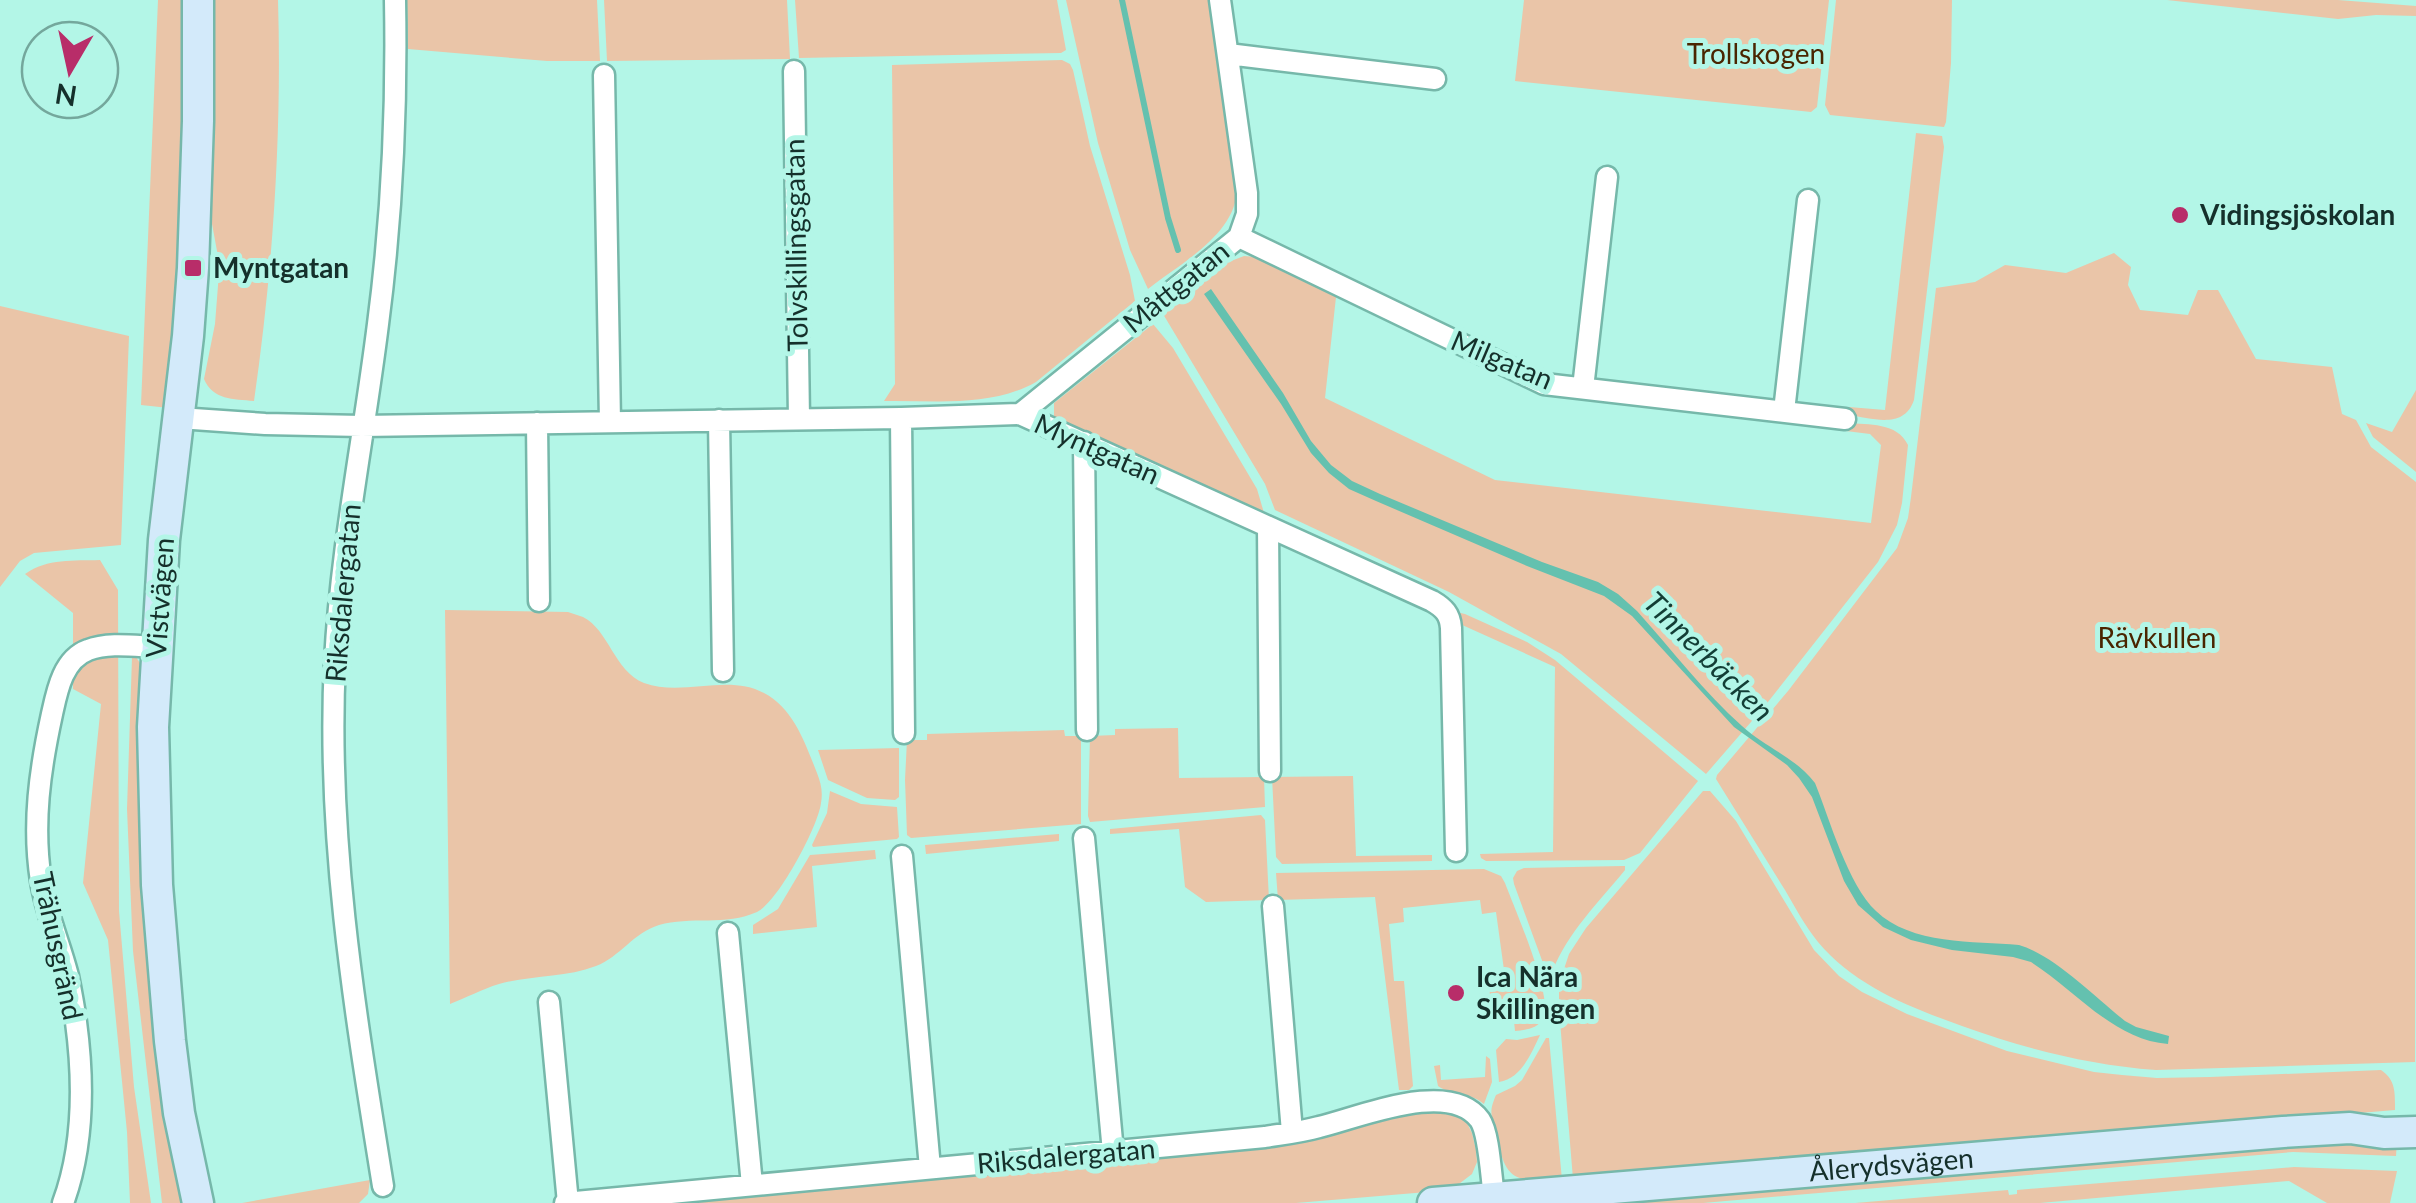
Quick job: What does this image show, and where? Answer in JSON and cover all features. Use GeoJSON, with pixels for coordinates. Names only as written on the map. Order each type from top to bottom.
{"type":"FeatureCollection","features":[{"type":"Feature","properties":{"kind":"main road","name":"Vistvägen"},"geometry":{"type":"LineString","coordinates":[[198,0],[193,268],[164,540],[153,746],[157,885],[172,1059],[198,1200]]}},
{"type":"Feature","properties":{"kind":"main road","name":"Ålerydsvägen"},"geometry":{"type":"LineString","coordinates":[[2350,1128],[2383,1118],[2416,1116]]}},
{"type":"Feature","properties":{"kind":"main road","name":"Ålerydsvägen"},"geometry":{"type":"LineString","coordinates":[[1433,1203],[2350,1128],[2416,1132]]}},
{"type":"Feature","properties":{"kind":"street","name":"Riksdalergatan"},"geometry":{"type":"LineString","coordinates":[[383,1186],[350,977],[339,876],[335,664],[339,597],[387,236],[395,0]]}},
{"type":"Feature","properties":{"kind":"street","name":"Måttgatan"},"geometry":{"type":"LineString","coordinates":[[1020,414],[1239,237],[1246,214],[1246,193],[1220,0]]}},
{"type":"Feature","properties":{"kind":"street"},"geometry":{"type":"LineString","coordinates":[[1228,54],[1435,79]]}},
{"type":"Feature","properties":{"kind":"street","name":"Tolvskillingsgatan"},"geometry":{"type":"LineString","coordinates":[[794,70],[799,419]]}},
{"type":"Feature","properties":{"kind":"street"},"geometry":{"type":"LineString","coordinates":[[604,75],[610,422]]}},
{"type":"Feature","properties":{"kind":"street"},"geometry":{"type":"LineString","coordinates":[[1583,388],[1607,177]]}},
{"type":"Feature","properties":{"kind":"street"},"geometry":{"type":"LineString","coordinates":[[1784,411],[1808,200]]}},
{"type":"Feature","properties":{"kind":"street","name":"Milgatan"},"geometry":{"type":"LineString","coordinates":[[1239,237],[1544,384],[1846,419]]}},
{"type":"Feature","properties":{"kind":"street","name":"Myntgatan"},"geometry":{"type":"LineString","coordinates":[[179,418],[362,426],[1020,414],[1445,610],[1451,628],[1456,851]]}},
{"type":"Feature","properties":{"kind":"street"},"geometry":{"type":"LineString","coordinates":[[901,418],[904,733]]}},
{"type":"Feature","properties":{"kind":"street"},"geometry":{"type":"LineString","coordinates":[[719,420],[723,671]]}},
{"type":"Feature","properties":{"kind":"street"},"geometry":{"type":"LineString","coordinates":[[537,423],[539,601]]}},
{"type":"Feature","properties":{"kind":"street"},"geometry":{"type":"LineString","coordinates":[[1084,442],[1087,730]]}},
{"type":"Feature","properties":{"kind":"street"},"geometry":{"type":"LineString","coordinates":[[1268,526],[1270,771]]}},
{"type":"Feature","properties":{"kind":"street","name":"Trähusgränd"},"geometry":{"type":"LineString","coordinates":[[63,1203],[73,1174],[80,1086],[68,977],[41,884],[38,796],[42,765],[61,678],[72,661],[85,650],[106,646],[156,647]]}},
{"type":"Feature","properties":{"kind":"street"},"geometry":{"type":"LineString","coordinates":[[1084,838],[1113,1152]]}},
{"type":"Feature","properties":{"kind":"street"},"geometry":{"type":"LineString","coordinates":[[902,856],[930,1168]]}},
{"type":"Feature","properties":{"kind":"street"},"geometry":{"type":"LineString","coordinates":[[1273,906],[1292,1132]]}},
{"type":"Feature","properties":{"kind":"street"},"geometry":{"type":"LineString","coordinates":[[728,934],[752,1185]]}},
{"type":"Feature","properties":{"kind":"street"},"geometry":{"type":"LineString","coordinates":[[549,1002],[567,1203]]}},
{"type":"Feature","properties":{"kind":"street","name":"Riksdalergatan"},"geometry":{"type":"LineString","coordinates":[[567,1203],[1266,1137],[1320,1127],[1389,1107],[1446,1102],[1477,1116],[1482,1124],[1495,1200]]}},
{"type":"Feature","properties":{"kind":"green space"},"geometry":{"type":"Polygon","coordinates":[[[158,0],[184,0],[185,24],[182,196],[169,408],[141,405],[158,0]]]}},
{"type":"Feature","properties":{"kind":"green space"},"geometry":{"type":"Polygon","coordinates":[[[212,0],[278,0],[275,201],[254,401],[218,395],[204,379],[215,324],[220,260],[210,213],[212,0]]]}},
{"type":"Feature","properties":{"kind":"green space"},"geometry":{"type":"Polygon","coordinates":[[[407,0],[597,0],[600,61],[547,61],[408,49],[407,0]]]}},
{"type":"Feature","properties":{"kind":"green space"},"geometry":{"type":"Polygon","coordinates":[[[604,0],[787,0],[790,59],[607,61],[604,0]]]}},
{"type":"Feature","properties":{"kind":"green space"},"geometry":{"type":"Polygon","coordinates":[[[795,0],[1057,0],[1066,50],[799,58],[795,0]]]}},
{"type":"Feature","properties":{"kind":"green space"},"geometry":{"type":"Polygon","coordinates":[[[1066,0],[1210,0],[1237,187],[1235,204],[1218,233],[1205,246],[1148,289],[1130,250],[1098,143],[1066,0]]]}},
{"type":"Feature","properties":{"kind":"green space","name":"Trollskogen"},"geometry":{"type":"Polygon","coordinates":[[[1524,0],[1829,0],[1817,107],[1811,112],[1515,81],[1524,0]]]}},
{"type":"Feature","properties":{"kind":"green space"},"geometry":{"type":"Polygon","coordinates":[[[1836,0],[1952,0],[1944,127],[1830,115],[1825,105],[1836,0]]]}},
{"type":"Feature","properties":{"kind":"green space"},"geometry":{"type":"Polygon","coordinates":[[[2167,0],[2338,0],[2416,6],[2416,16],[2338,19],[2167,0]]]}},
{"type":"Feature","properties":{"kind":"green space"},"geometry":{"type":"Polygon","coordinates":[[[1062,60],[1073,70],[1090,146],[1135,301],[1036,382],[1018,390],[962,401],[884,401],[895,384],[892,65],[1062,60]]]}},
{"type":"Feature","properties":{"kind":"green space"},"geometry":{"type":"Polygon","coordinates":[[[1916,133],[1942,136],[1944,147],[1914,400],[1895,419],[1848,415],[1849,407],[1885,410],[1916,133]]]}},
{"type":"Feature","properties":{"kind":"green space","name":"Rävkullen"},"geometry":{"type":"Polygon","coordinates":[[[2114,253],[2131,267],[2128,285],[2140,310],[2188,315],[2198,290],[2218,290],[2256,359],[2332,367],[2342,414],[2356,420],[2371,447],[2416,482],[2415,1062],[2131,1068],[2034,1049],[1922,1011],[1866,983],[1818,942],[1716,779],[1897,548],[1908,518],[1936,288],[1975,282],[2005,265],[2066,273],[2114,253]]]}},
{"type":"Feature","properties":{"kind":"green space"},"geometry":{"type":"Polygon","coordinates":[[[1244,256],[1256,257],[1336,297],[1325,398],[1495,480],[1871,523],[1881,445],[1870,434],[1846,431],[1847,423],[1873,425],[1897,432],[1908,445],[1897,525],[1878,562],[1706,774],[1561,654],[1449,592],[1275,510],[1265,484],[1163,314],[1226,263],[1244,256]]]}},
{"type":"Feature","properties":{"kind":"green space"},"geometry":{"type":"Polygon","coordinates":[[[0,306],[129,336],[121,545],[34,553],[20,561],[0,587],[0,306]]]}},
{"type":"Feature","properties":{"kind":"green space"},"geometry":{"type":"Polygon","coordinates":[[[1153,324],[1173,348],[1257,489],[1264,513],[1054,419],[1054,403],[1153,324]]]}},
{"type":"Feature","properties":{"kind":"green space"},"geometry":{"type":"Polygon","coordinates":[[[2416,390],[2416,472],[2373,437],[2366,423],[2392,432],[2416,390]]]}},
{"type":"Feature","properties":{"kind":"green space"},"geometry":{"type":"Polygon","coordinates":[[[100,560],[118,590],[119,911],[134,1087],[151,1203],[130,1203],[108,940],[83,883],[101,704],[73,689],[73,613],[25,574],[52,563],[100,560]]]}},
{"type":"Feature","properties":{"kind":"green space"},"geometry":{"type":"Polygon","coordinates":[[[445,610],[568,612],[592,623],[625,669],[644,683],[674,688],[750,687],[783,708],[803,739],[822,795],[805,845],[766,905],[733,919],[659,925],[596,966],[499,984],[450,1004],[445,610]]]}},
{"type":"Feature","properties":{"kind":"green space"},"geometry":{"type":"Polygon","coordinates":[[[1456,612],[1527,642],[1555,660],[1698,781],[1640,853],[1624,860],[1481,858],[1480,854],[1553,852],[1555,667],[1460,624],[1456,612]]]}},
{"type":"Feature","properties":{"kind":"green space"},"geometry":{"type":"Polygon","coordinates":[[[132,657],[144,669],[184,1203],[162,1203],[133,951],[127,809],[132,657]]]}},
{"type":"Feature","properties":{"kind":"green space"},"geometry":{"type":"Polygon","coordinates":[[[1178,728],[1179,778],[1264,777],[1265,807],[1090,822],[1090,736],[1115,735],[1115,729],[1178,728]]]}},
{"type":"Feature","properties":{"kind":"green space"},"geometry":{"type":"Polygon","coordinates":[[[1064,730],[1065,736],[1081,736],[1081,824],[911,838],[907,835],[907,740],[927,740],[927,734],[1064,730]]]}},
{"type":"Feature","properties":{"kind":"green space"},"geometry":{"type":"Polygon","coordinates":[[[899,748],[899,797],[895,800],[867,798],[828,780],[818,750],[899,748]]]}},
{"type":"Feature","properties":{"kind":"green space"},"geometry":{"type":"Polygon","coordinates":[[[1353,776],[1356,856],[1432,855],[1432,861],[1282,864],[1276,857],[1272,777],[1353,776]]]}},
{"type":"Feature","properties":{"kind":"green space"},"geometry":{"type":"Polygon","coordinates":[[[830,791],[861,804],[897,807],[899,837],[813,847],[827,813],[830,791]]]}},
{"type":"Feature","properties":{"kind":"green space"},"geometry":{"type":"Polygon","coordinates":[[[1703,791],[1710,791],[1736,821],[1814,950],[1839,976],[1862,992],[1907,1014],[2007,1051],[2094,1072],[2157,1078],[2381,1070],[2392,1083],[2395,1110],[1573,1179],[1559,1009],[1559,984],[1569,954],[1586,928],[1703,791]]]}},
{"type":"Feature","properties":{"kind":"green space"},"geometry":{"type":"Polygon","coordinates":[[[1261,815],[1265,820],[1269,900],[1206,902],[1185,887],[1179,829],[1110,834],[1110,829],[1261,815]]]}},
{"type":"Feature","properties":{"kind":"green space"},"geometry":{"type":"Polygon","coordinates":[[[1059,834],[1059,841],[926,854],[925,845],[1059,834]]]}},
{"type":"Feature","properties":{"kind":"green space"},"geometry":{"type":"Polygon","coordinates":[[[875,850],[876,859],[812,866],[817,927],[753,934],[753,925],[778,909],[810,855],[875,850]]]}},
{"type":"Feature","properties":{"kind":"green space"},"geometry":{"type":"Polygon","coordinates":[[[1625,866],[1547,974],[1514,884],[1517,871],[1625,866]]]}},
{"type":"Feature","properties":{"kind":"green space"},"geometry":{"type":"Polygon","coordinates":[[[1484,869],[1501,876],[1505,883],[1532,953],[1543,993],[1543,1019],[1534,1027],[1515,1031],[1513,1011],[1503,1010],[1490,996],[1488,972],[1504,970],[1496,912],[1482,914],[1480,900],[1403,908],[1404,922],[1389,924],[1394,981],[1404,981],[1413,1086],[1399,1090],[1375,897],[1278,900],[1276,873],[1484,869]]]}},
{"type":"Feature","properties":{"kind":"green space"},"geometry":{"type":"Polygon","coordinates":[[[1540,1035],[1519,1071],[1499,1082],[1496,1050],[1506,1039],[1540,1035]]]}},
{"type":"Feature","properties":{"kind":"green space"},"geometry":{"type":"Polygon","coordinates":[[[1546,1038],[1562,1180],[1515,1176],[1504,1162],[1491,1114],[1496,1095],[1522,1080],[1546,1038]]]}},
{"type":"Feature","properties":{"kind":"green space"},"geometry":{"type":"Polygon","coordinates":[[[1486,1056],[1490,1059],[1492,1082],[1484,1104],[1438,1086],[1434,1066],[1440,1065],[1441,1080],[1485,1077],[1486,1056]]]}},
{"type":"Feature","properties":{"kind":"green space"},"geometry":{"type":"Polygon","coordinates":[[[1438,1110],[1467,1123],[1476,1150],[1472,1174],[1451,1190],[1296,1203],[648,1203],[1287,1144],[1391,1116],[1438,1110]]]}},
{"type":"Feature","properties":{"kind":"green space"},"geometry":{"type":"Polygon","coordinates":[[[2397,1140],[2396,1156],[2293,1152],[1703,1203],[1588,1203],[2129,1157],[2397,1140]]]}},
{"type":"Feature","properties":{"kind":"green space"},"geometry":{"type":"Polygon","coordinates":[[[2294,1167],[2397,1171],[2390,1203],[2327,1203],[2289,1181],[2040,1203],[1855,1203],[2008,1190],[2009,1195],[2017,1194],[2017,1190],[2294,1167]]]}},
{"type":"Feature","properties":{"kind":"green space"},"geometry":{"type":"Polygon","coordinates":[[[370,1180],[368,1194],[359,1203],[242,1203],[370,1180]]]}},
{"type":"Feature","properties":{"kind":"shaded area"},"geometry":{"type":"Polygon","coordinates":[[[1211,289],[1311,441],[1331,465],[1352,481],[1598,582],[1637,611],[1728,713],[1751,734],[1799,766],[1815,783],[1848,869],[1876,911],[1890,922],[1925,936],[2019,945],[2032,950],[2060,967],[2125,1021],[2169,1036],[2168,1044],[2148,1040],[2113,1024],[2031,962],[1952,950],[1911,940],[1883,927],[1858,905],[1844,881],[1812,797],[1799,778],[1734,727],[1632,616],[1604,596],[1349,489],[1311,453],[1204,294],[1211,289]]]}},
{"type":"Feature","properties":{"kind":"waterway","name":"Tinnerbäcken"},"geometry":{"type":"LineString","coordinates":[[1122,0],[1178,250]]}},
{"type":"Feature","properties":{"kind":"place","name":"Vidingsjöskolan"},"geometry":{"type":"Point","coordinates":[2180,215]}},
{"type":"Feature","properties":{"kind":"place","name":"Myntgatan"},"geometry":{"type":"Point","coordinates":[193,268]}},
{"type":"Feature","properties":{"kind":"place","name":"Ica Nära Skillingen"},"geometry":{"type":"Point","coordinates":[1456,993]}}]}
